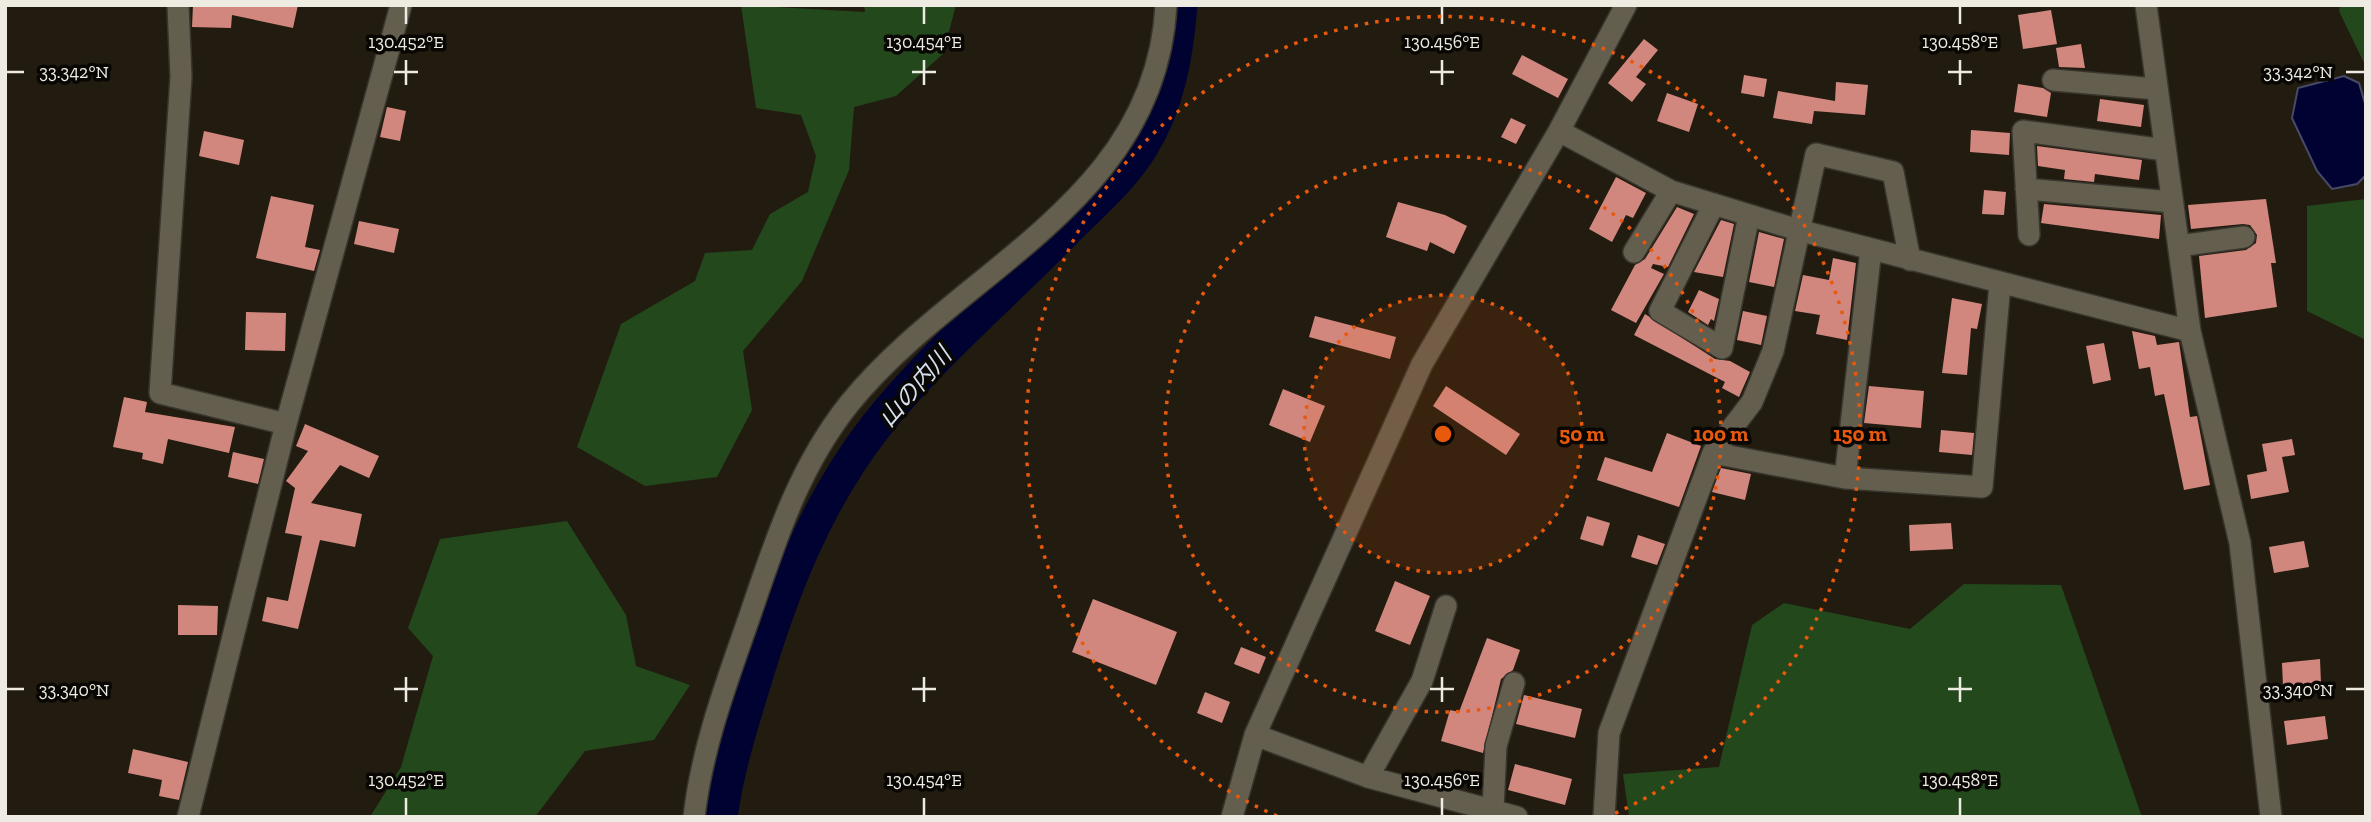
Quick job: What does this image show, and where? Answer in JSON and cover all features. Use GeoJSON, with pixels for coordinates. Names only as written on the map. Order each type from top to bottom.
{"type":"FeatureCollection","features":[{"type":"Feature","properties":{"kind":"street"},"geometry":{"type":"LineString","coordinates":[[178,5],[181,77],[160,393],[286,424]]}},
{"type":"Feature","properties":{"kind":"street"},"geometry":{"type":"LineString","coordinates":[[188,817],[286,424],[401,5]]}},
{"type":"Feature","properties":{"kind":"street"},"geometry":{"type":"LineString","coordinates":[[694,817],[701,771],[721,694],[774,539],[806,469],[826,436],[871,377],[897,352],[996,273],[1102,170],[1125,138],[1143,103],[1157,65],[1166,5]]}},
{"type":"Feature","properties":{"kind":"street"},"geometry":{"type":"LineString","coordinates":[[1232,817],[1255,735],[1422,365],[1559,131],[1626,5]]}},
{"type":"Feature","properties":{"kind":"street"},"geometry":{"type":"LineString","coordinates":[[2146,5],[2190,331],[2240,542],[2271,817]]}},
{"type":"Feature","properties":{"kind":"street"},"geometry":{"type":"LineString","coordinates":[[2053,80],[2156,89]]}},
{"type":"Feature","properties":{"kind":"street"},"geometry":{"type":"LineString","coordinates":[[1559,131],[1671,191],[1798,230],[2190,331]]}},
{"type":"Feature","properties":{"kind":"street"},"geometry":{"type":"LineString","coordinates":[[2029,235],[2023,131],[2165,150]]}},
{"type":"Feature","properties":{"kind":"street"},"geometry":{"type":"LineString","coordinates":[[1604,817],[1609,733],[1713,453],[1752,402],[1773,351],[1816,154],[1893,172],[1910,260]]}},
{"type":"Feature","properties":{"kind":"street"},"geometry":{"type":"LineString","coordinates":[[2026,189],[2172,202]]}},
{"type":"Feature","properties":{"kind":"street"},"geometry":{"type":"LineString","coordinates":[[1634,252],[1671,191]]}},
{"type":"Feature","properties":{"kind":"street"},"geometry":{"type":"LineString","coordinates":[[1714,204],[1660,311],[1722,348],[1749,215]]}},
{"type":"Feature","properties":{"kind":"street"},"geometry":{"type":"LineString","coordinates":[[2179,246],[2244,237]]}},
{"type":"Feature","properties":{"kind":"street"},"geometry":{"type":"LineString","coordinates":[[1845,478],[1871,249]]}},
{"type":"Feature","properties":{"kind":"street"},"geometry":{"type":"LineString","coordinates":[[1713,453],[1845,478],[1982,487],[2000,284]]}},
{"type":"Feature","properties":{"kind":"street"},"geometry":{"type":"LineString","coordinates":[[1368,777],[1422,681],[1446,606]]}},
{"type":"Feature","properties":{"kind":"street"},"geometry":{"type":"LineString","coordinates":[[1493,810],[1496,747],[1514,683]]}},
{"type":"Feature","properties":{"kind":"street"},"geometry":{"type":"LineString","coordinates":[[1255,735],[1368,777],[1517,817]]}},
{"type":"Feature","properties":{"kind":"green space"},"geometry":{"type":"Polygon","coordinates":[[[741,5],[865,12],[864,5],[956,5],[943,54],[896,96],[854,107],[849,170],[802,281],[743,351],[752,410],[717,477],[645,486],[577,447],[621,324],[695,281],[705,253],[752,250],[770,214],[808,192],[816,156],[801,115],[756,108],[741,5]]]}},
{"type":"Feature","properties":{"kind":"green space"},"geometry":{"type":"Polygon","coordinates":[[[2340,5],[2366,5],[2366,67],[2339,11],[2340,5]]]}},
{"type":"Feature","properties":{"kind":"green space"},"geometry":{"type":"Polygon","coordinates":[[[2366,199],[2366,340],[2307,311],[2307,206],[2366,199]]]}},
{"type":"Feature","properties":{"kind":"green space"},"geometry":{"type":"Polygon","coordinates":[[[567,521],[626,615],[636,666],[690,685],[654,740],[585,751],[535,817],[370,817],[401,767],[433,656],[408,628],[440,539],[567,521]]]}},
{"type":"Feature","properties":{"kind":"green space"},"geometry":{"type":"Polygon","coordinates":[[[1964,584],[2061,585],[2142,817],[1629,817],[1623,774],[1719,767],[1752,625],[1784,603],[1910,629],[1964,584]]]}},
{"type":"Feature","properties":{"kind":"shaded area"},"geometry":{"type":"Polygon","coordinates":[[[2344,76],[2359,83],[2366,107],[2366,175],[2357,184],[2332,189],[2317,171],[2292,118],[2298,88],[2344,76]]]}},
{"type":"Feature","properties":{"kind":"building"},"geometry":{"type":"Polygon","coordinates":[[[193,5],[298,5],[293,28],[232,15],[231,28],[192,27],[193,5]]]}},
{"type":"Feature","properties":{"kind":"building"},"geometry":{"type":"Polygon","coordinates":[[[2051,10],[2057,44],[2023,49],[2018,15],[2051,10]]]}},
{"type":"Feature","properties":{"kind":"building"},"geometry":{"type":"Polygon","coordinates":[[[1644,39],[1658,50],[1636,77],[1646,84],[1632,102],[1608,83],[1644,39]]]}},
{"type":"Feature","properties":{"kind":"building"},"geometry":{"type":"Polygon","coordinates":[[[2081,44],[2085,68],[2059,67],[2056,48],[2081,44]]]}},
{"type":"Feature","properties":{"kind":"building"},"geometry":{"type":"Polygon","coordinates":[[[1522,55],[1568,79],[1558,98],[1512,74],[1522,55]]]}},
{"type":"Feature","properties":{"kind":"building"},"geometry":{"type":"Polygon","coordinates":[[[1744,75],[1767,79],[1764,97],[1741,93],[1744,75]]]}},
{"type":"Feature","properties":{"kind":"building"},"geometry":{"type":"Polygon","coordinates":[[[1836,82],[1868,85],[1865,115],[1814,111],[1812,124],[1773,118],[1778,91],[1835,101],[1836,82]]]}},
{"type":"Feature","properties":{"kind":"building"},"geometry":{"type":"Polygon","coordinates":[[[2018,84],[2043,88],[2051,93],[2047,117],[2014,112],[2018,84]]]}},
{"type":"Feature","properties":{"kind":"building"},"geometry":{"type":"Polygon","coordinates":[[[1667,93],[1698,104],[1689,132],[1657,121],[1667,93]]]}},
{"type":"Feature","properties":{"kind":"building"},"geometry":{"type":"Polygon","coordinates":[[[2100,99],[2144,105],[2141,127],[2097,121],[2100,99]]]}},
{"type":"Feature","properties":{"kind":"building"},"geometry":{"type":"Polygon","coordinates":[[[387,107],[406,111],[400,141],[380,137],[387,107]]]}},
{"type":"Feature","properties":{"kind":"building"},"geometry":{"type":"Polygon","coordinates":[[[1511,118],[1526,125],[1516,144],[1501,137],[1511,118]]]}},
{"type":"Feature","properties":{"kind":"building"},"geometry":{"type":"Polygon","coordinates":[[[1971,130],[2010,133],[2009,155],[1970,152],[1971,130]]]}},
{"type":"Feature","properties":{"kind":"building"},"geometry":{"type":"Polygon","coordinates":[[[204,131],[244,140],[239,165],[199,156],[204,131]]]}},
{"type":"Feature","properties":{"kind":"building"},"geometry":{"type":"Polygon","coordinates":[[[2037,146],[2142,160],[2139,180],[2095,174],[2094,182],[2064,179],[2065,170],[2038,166],[2037,146]]]}},
{"type":"Feature","properties":{"kind":"building"},"geometry":{"type":"Polygon","coordinates":[[[1616,177],[1646,193],[1633,218],[1626,215],[1612,242],[1589,229],[1616,177]]]}},
{"type":"Feature","properties":{"kind":"building"},"geometry":{"type":"Polygon","coordinates":[[[1984,190],[2006,192],[2004,215],[1982,214],[1984,190]]]}},
{"type":"Feature","properties":{"kind":"building"},"geometry":{"type":"Polygon","coordinates":[[[271,196],[314,205],[305,247],[320,250],[314,271],[256,258],[271,196]]]}},
{"type":"Feature","properties":{"kind":"building"},"geometry":{"type":"Polygon","coordinates":[[[2266,199],[2276,263],[2271,263],[2277,307],[2205,318],[2199,256],[2246,250],[2256,243],[2257,235],[2250,225],[2243,224],[2191,229],[2188,205],[2266,199]]]}},
{"type":"Feature","properties":{"kind":"building"},"geometry":{"type":"Polygon","coordinates":[[[1398,202],[1445,215],[1467,226],[1454,254],[1430,242],[1427,251],[1386,237],[1398,202]]]}},
{"type":"Feature","properties":{"kind":"building"},"geometry":{"type":"Polygon","coordinates":[[[2044,204],[2161,215],[2159,239],[2041,223],[2044,204]]]}},
{"type":"Feature","properties":{"kind":"building"},"geometry":{"type":"Polygon","coordinates":[[[1677,207],[1694,214],[1668,267],[1653,264],[1651,268],[1664,274],[1636,323],[1611,310],[1635,265],[1645,259],[1677,207]]]}},
{"type":"Feature","properties":{"kind":"building"},"geometry":{"type":"Polygon","coordinates":[[[1721,220],[1734,224],[1723,277],[1694,272],[1721,220]]]}},
{"type":"Feature","properties":{"kind":"building"},"geometry":{"type":"Polygon","coordinates":[[[359,221],[399,229],[394,253],[354,244],[359,221]]]}},
{"type":"Feature","properties":{"kind":"building"},"geometry":{"type":"Polygon","coordinates":[[[1759,232],[1784,239],[1774,287],[1749,282],[1759,232]]]}},
{"type":"Feature","properties":{"kind":"building"},"geometry":{"type":"Polygon","coordinates":[[[1833,258],[1856,263],[1847,340],[1816,334],[1820,315],[1795,311],[1803,275],[1829,280],[1833,258]]]}},
{"type":"Feature","properties":{"kind":"building"},"geometry":{"type":"Polygon","coordinates":[[[1699,290],[1719,299],[1714,321],[1711,319],[1708,325],[1688,312],[1699,290]]]}},
{"type":"Feature","properties":{"kind":"building"},"geometry":{"type":"Polygon","coordinates":[[[1952,298],[1982,304],[1977,329],[1971,328],[1967,375],[1942,373],[1952,298]]]}},
{"type":"Feature","properties":{"kind":"building"},"geometry":{"type":"Polygon","coordinates":[[[1743,311],[1767,316],[1761,345],[1737,340],[1743,311]]]}},
{"type":"Feature","properties":{"kind":"building"},"geometry":{"type":"Polygon","coordinates":[[[246,312],[286,313],[285,351],[245,350],[246,312]]]}},
{"type":"Feature","properties":{"kind":"building"},"geometry":{"type":"Polygon","coordinates":[[[1645,314],[1715,359],[1730,361],[1750,372],[1739,397],[1722,388],[1725,382],[1634,335],[1645,314]]]}},
{"type":"Feature","properties":{"kind":"building"},"geometry":{"type":"Polygon","coordinates":[[[1315,316],[1396,337],[1390,359],[1309,337],[1315,316]]]}},
{"type":"Feature","properties":{"kind":"building"},"geometry":{"type":"Polygon","coordinates":[[[2132,331],[2155,336],[2157,345],[2179,342],[2190,417],[2197,416],[2210,485],[2184,490],[2164,394],[2155,396],[2150,367],[2139,369],[2132,331]]]}},
{"type":"Feature","properties":{"kind":"building"},"geometry":{"type":"Polygon","coordinates":[[[2104,343],[2111,380],[2093,384],[2086,346],[2104,343]]]}},
{"type":"Feature","properties":{"kind":"building"},"geometry":{"type":"Polygon","coordinates":[[[1446,386],[1520,434],[1506,455],[1433,406],[1446,386]]]}},
{"type":"Feature","properties":{"kind":"building"},"geometry":{"type":"Polygon","coordinates":[[[1869,386],[1924,391],[1921,428],[1864,423],[1869,386]]]}},
{"type":"Feature","properties":{"kind":"building"},"geometry":{"type":"Polygon","coordinates":[[[1283,389],[1325,406],[1310,442],[1269,425],[1283,389]]]}},
{"type":"Feature","properties":{"kind":"building"},"geometry":{"type":"Polygon","coordinates":[[[124,397],[147,402],[145,412],[235,427],[229,453],[168,439],[163,464],[142,459],[143,453],[113,447],[124,397]]]}},
{"type":"Feature","properties":{"kind":"building"},"geometry":{"type":"Polygon","coordinates":[[[305,424],[379,456],[369,478],[340,465],[311,503],[362,514],[355,547],[320,540],[298,629],[262,621],[267,597],[288,601],[302,536],[285,533],[295,488],[286,481],[308,451],[296,446],[305,424]]]}},
{"type":"Feature","properties":{"kind":"building"},"geometry":{"type":"Polygon","coordinates":[[[1941,430],[1974,433],[1972,455],[1939,452],[1941,430]]]}},
{"type":"Feature","properties":{"kind":"building"},"geometry":{"type":"Polygon","coordinates":[[[1667,433],[1701,446],[1679,507],[1597,480],[1605,457],[1652,472],[1667,433]]]}},
{"type":"Feature","properties":{"kind":"building"},"geometry":{"type":"Polygon","coordinates":[[[2292,439],[2295,455],[2282,457],[2289,492],[2251,499],[2247,475],[2267,471],[2262,444],[2292,439]]]}},
{"type":"Feature","properties":{"kind":"building"},"geometry":{"type":"Polygon","coordinates":[[[233,452],[264,459],[258,484],[228,477],[233,452]]]}},
{"type":"Feature","properties":{"kind":"building"},"geometry":{"type":"Polygon","coordinates":[[[1721,468],[1751,474],[1745,500],[1712,492],[1721,468]]]}},
{"type":"Feature","properties":{"kind":"building"},"geometry":{"type":"Polygon","coordinates":[[[1587,516],[1610,523],[1603,546],[1580,539],[1587,516]]]}},
{"type":"Feature","properties":{"kind":"building"},"geometry":{"type":"Polygon","coordinates":[[[1951,523],[1953,549],[1910,551],[1909,525],[1951,523]]]}},
{"type":"Feature","properties":{"kind":"building"},"geometry":{"type":"Polygon","coordinates":[[[1638,535],[1665,544],[1657,565],[1631,557],[1638,535]]]}},
{"type":"Feature","properties":{"kind":"building"},"geometry":{"type":"Polygon","coordinates":[[[2304,541],[2309,567],[2274,573],[2269,547],[2304,541]]]}},
{"type":"Feature","properties":{"kind":"building"},"geometry":{"type":"Polygon","coordinates":[[[1395,581],[1430,596],[1410,645],[1375,631],[1395,581]]]}},
{"type":"Feature","properties":{"kind":"building"},"geometry":{"type":"Polygon","coordinates":[[[1093,599],[1177,632],[1156,685],[1072,652],[1093,599]]]}},
{"type":"Feature","properties":{"kind":"building"},"geometry":{"type":"Polygon","coordinates":[[[178,605],[218,606],[217,635],[178,635],[178,605]]]}},
{"type":"Feature","properties":{"kind":"building"},"geometry":{"type":"Polygon","coordinates":[[[1487,638],[1520,650],[1513,670],[1501,679],[1483,753],[1441,741],[1450,710],[1459,712],[1487,638]]]}},
{"type":"Feature","properties":{"kind":"building"},"geometry":{"type":"Polygon","coordinates":[[[1241,647],[1266,657],[1259,674],[1234,664],[1241,647]]]}},
{"type":"Feature","properties":{"kind":"building"},"geometry":{"type":"Polygon","coordinates":[[[2320,659],[2321,684],[2283,687],[2282,663],[2320,659]]]}},
{"type":"Feature","properties":{"kind":"building"},"geometry":{"type":"Polygon","coordinates":[[[1205,692],[1230,702],[1222,723],[1197,713],[1205,692]]]}},
{"type":"Feature","properties":{"kind":"building"},"geometry":{"type":"Polygon","coordinates":[[[1524,695],[1582,709],[1575,738],[1516,724],[1524,695]]]}},
{"type":"Feature","properties":{"kind":"building"},"geometry":{"type":"Polygon","coordinates":[[[2325,716],[2328,739],[2287,745],[2284,721],[2325,716]]]}},
{"type":"Feature","properties":{"kind":"building"},"geometry":{"type":"Polygon","coordinates":[[[133,749],[188,762],[179,800],[159,796],[162,780],[128,773],[133,749]]]}},
{"type":"Feature","properties":{"kind":"building"},"geometry":{"type":"Polygon","coordinates":[[[1515,764],[1572,779],[1565,805],[1508,790],[1515,764]]]}},
{"type":"Feature","properties":{"kind":"waterway","name":"山の内川"},"geometry":{"type":"LineString","coordinates":[[721,817],[739,736],[775,618],[802,551],[835,487],[854,456],[898,400],[969,326],[1098,200],[1135,158],[1151,130],[1165,96],[1174,60],[1181,5]]}}]}
